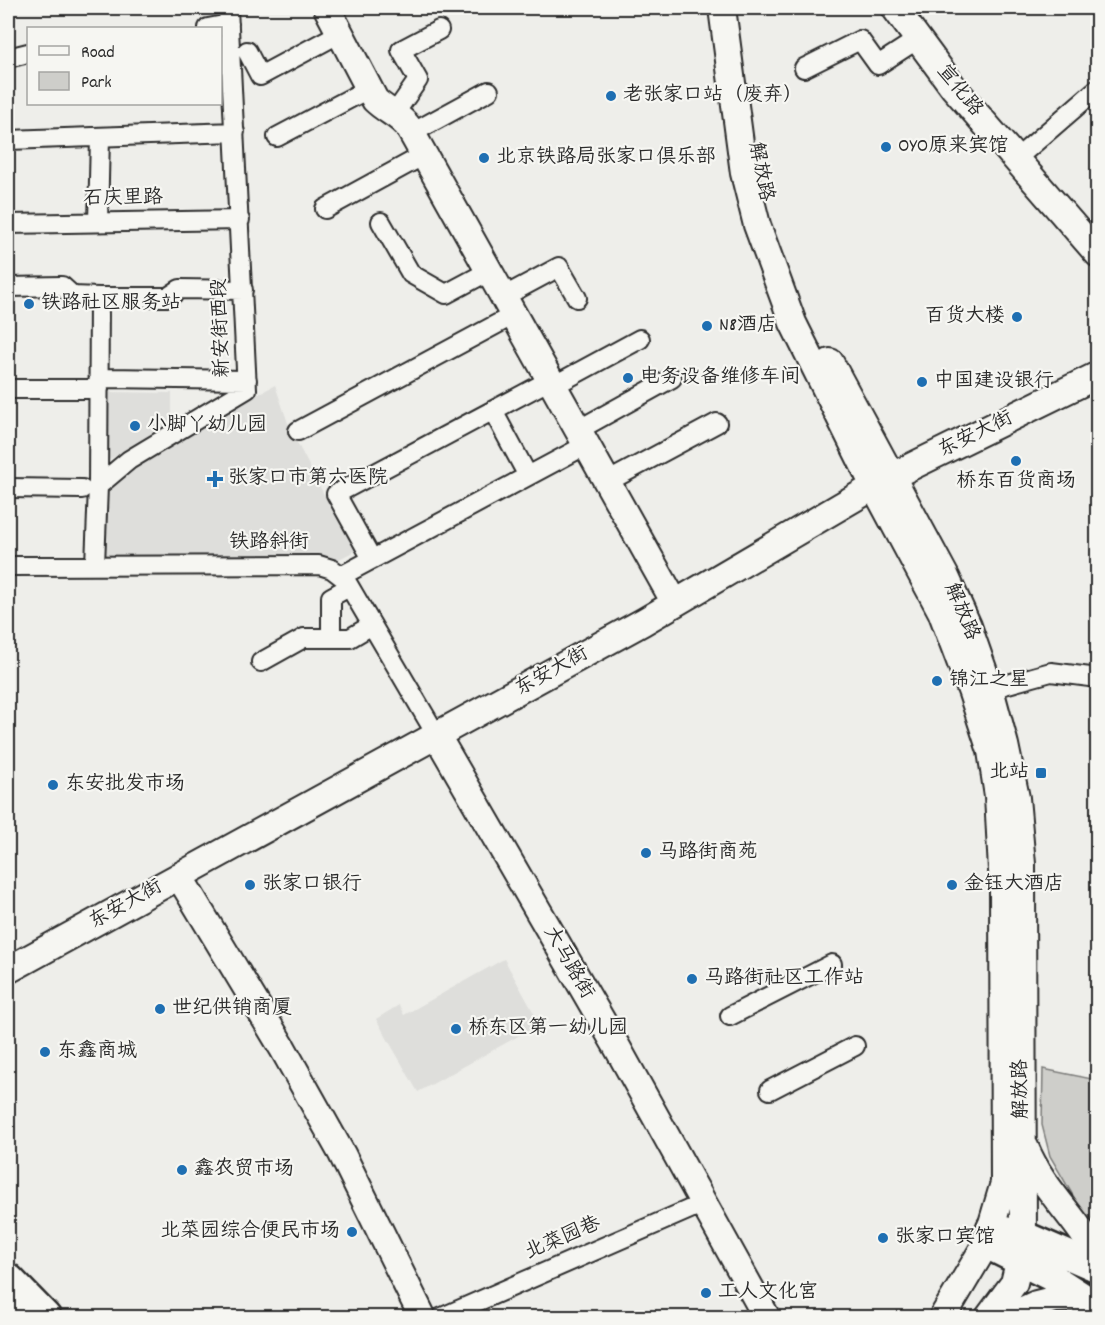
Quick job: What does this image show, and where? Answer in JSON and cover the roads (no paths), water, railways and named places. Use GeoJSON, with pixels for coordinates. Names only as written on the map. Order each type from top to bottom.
{"type":"FeatureCollection","features":[{"type":"Feature","properties":{"kind":"highway"},"geometry":{"type":"LineString","coordinates":[[8,1281],[44,1317]]}},
{"type":"Feature","properties":{"kind":"main road"},"geometry":{"type":"LineString","coordinates":[[327,8],[368,88],[382,107],[395,113],[404,121],[418,144],[675,603]]}},
{"type":"Feature","properties":{"kind":"main road","name":"解放路"},"geometry":{"type":"LineString","coordinates":[[722,8],[744,173],[756,225],[793,322],[883,481],[959,606],[990,688],[1014,788],[1022,864],[1013,1139]]}},
{"type":"Feature","properties":{"kind":"main road","name":"解放路"},"geometry":{"type":"LineString","coordinates":[[740,8],[756,159],[772,227],[810,324],[941,611],[991,751],[998,796],[1013,1139],[1021,1248],[1014,1283],[988,1317]]}},
{"type":"Feature","properties":{"kind":"main road","name":"宣化路"},"geometry":{"type":"LineString","coordinates":[[895,8],[918,39],[940,55]]}},
{"type":"Feature","properties":{"kind":"main road","name":"宣化路"},"geometry":{"type":"LineString","coordinates":[[914,8],[940,55],[954,88],[1098,230]]}},
{"type":"Feature","properties":{"kind":"main road","name":"宣化路"},"geometry":{"type":"LineString","coordinates":[[1022,154],[1098,254]]}},
{"type":"Feature","properties":{"kind":"main road","name":"东安大街"},"geometry":{"type":"LineString","coordinates":[[8,970],[675,603],[883,481],[1098,375]]}},
{"type":"Feature","properties":{"kind":"main road","name":"大马路街"},"geometry":{"type":"LineString","coordinates":[[437,736],[617,1047],[767,1317]]}},
{"type":"Feature","properties":{"kind":"main road"},"geometry":{"type":"LineString","coordinates":[[179,876],[282,1047],[342,1154],[423,1317]]}},
{"type":"Feature","properties":{"kind":"main road"},"geometry":{"type":"LineString","coordinates":[[943,1317],[989,1236],[1004,1183],[1013,1139]]}},
{"type":"Feature","properties":{"kind":"main road"},"geometry":{"type":"LineString","coordinates":[[1013,1139],[1087,1238],[1098,1257]]}},
{"type":"Feature","properties":{"kind":"main road"},"geometry":{"type":"LineString","coordinates":[[989,1236],[1021,1248],[1098,1268]]}},
{"type":"Feature","properties":{"kind":"main road"},"geometry":{"type":"LineString","coordinates":[[1021,1248],[1050,1276],[1090,1303]]}},
{"type":"Feature","properties":{"kind":"main road"},"geometry":{"type":"LineString","coordinates":[[1006,1317],[1036,1304],[1056,1299],[1090,1303]]}},
{"type":"Feature","properties":{"kind":"street"},"geometry":{"type":"LineString","coordinates":[[210,27],[229,16]]}},
{"type":"Feature","properties":{"kind":"street","name":"新安街西段"},"geometry":{"type":"LineString","coordinates":[[90,487],[129,460],[247,389],[229,16]]}},
{"type":"Feature","properties":{"kind":"street"},"geometry":{"type":"LineString","coordinates":[[395,113],[418,80],[402,50],[439,30]]}},
{"type":"Feature","properties":{"kind":"street"},"geometry":{"type":"LineString","coordinates":[[247,51],[260,76],[340,33]]}},
{"type":"Feature","properties":{"kind":"street"},"geometry":{"type":"LineString","coordinates":[[804,68],[860,40],[878,65],[918,39]]}},
{"type":"Feature","properties":{"kind":"street"},"geometry":{"type":"LineString","coordinates":[[8,57],[27,53]]}},
{"type":"Feature","properties":{"kind":"street"},"geometry":{"type":"LineString","coordinates":[[277,137],[368,88]]}},
{"type":"Feature","properties":{"kind":"street"},"geometry":{"type":"LineString","coordinates":[[1022,154],[1098,88]]}},
{"type":"Feature","properties":{"kind":"street"},"geometry":{"type":"LineString","coordinates":[[325,209],[489,91]]}},
{"type":"Feature","properties":{"kind":"street"},"geometry":{"type":"LineString","coordinates":[[8,140],[235,132]]}},
{"type":"Feature","properties":{"kind":"street"},"geometry":{"type":"LineString","coordinates":[[98,222],[100,137]]}},
{"type":"Feature","properties":{"kind":"street","name":"石庆里路"},"geometry":{"type":"LineString","coordinates":[[8,224],[240,220]]}},
{"type":"Feature","properties":{"kind":"street"},"geometry":{"type":"LineString","coordinates":[[381,222],[411,274],[447,294],[489,271]]}},
{"type":"Feature","properties":{"kind":"street"},"geometry":{"type":"LineString","coordinates":[[298,431],[509,306],[559,267],[577,298]]}},
{"type":"Feature","properties":{"kind":"street"},"geometry":{"type":"LineString","coordinates":[[8,287],[62,286],[73,296],[99,297],[168,297],[180,289],[243,290]]}},
{"type":"Feature","properties":{"kind":"street"},"geometry":{"type":"LineString","coordinates":[[95,565],[90,487],[103,383],[99,297]]}},
{"type":"Feature","properties":{"kind":"street"},"geometry":{"type":"LineString","coordinates":[[372,559],[336,494],[493,411],[640,339]]}},
{"type":"Feature","properties":{"kind":"street"},"geometry":{"type":"LineString","coordinates":[[331,638],[331,597],[345,581],[372,559],[528,476],[582,437],[672,378]]}},
{"type":"Feature","properties":{"kind":"street"},"geometry":{"type":"LineString","coordinates":[[8,389],[103,383],[247,380]]}},
{"type":"Feature","properties":{"kind":"street"},"geometry":{"type":"LineString","coordinates":[[493,411],[528,476]]}},
{"type":"Feature","properties":{"kind":"street"},"geometry":{"type":"LineString","coordinates":[[607,482],[717,423]]}},
{"type":"Feature","properties":{"kind":"street"},"geometry":{"type":"LineString","coordinates":[[8,488],[90,487]]}},
{"type":"Feature","properties":{"kind":"street","name":"铁路斜街"},"geometry":{"type":"LineString","coordinates":[[8,566],[319,566],[332,569],[345,581]]}},
{"type":"Feature","properties":{"kind":"street"},"geometry":{"type":"LineString","coordinates":[[345,581],[437,736]]}},
{"type":"Feature","properties":{"kind":"street"},"geometry":{"type":"LineString","coordinates":[[261,662],[304,638],[350,638],[372,626]]}},
{"type":"Feature","properties":{"kind":"street"},"geometry":{"type":"LineString","coordinates":[[990,688],[1051,672],[1098,678]]}},
{"type":"Feature","properties":{"kind":"street"},"geometry":{"type":"LineString","coordinates":[[730,1016],[832,964]]}},
{"type":"Feature","properties":{"kind":"street"},"geometry":{"type":"LineString","coordinates":[[770,1090],[855,1046]]}},
{"type":"Feature","properties":{"kind":"street","name":"北菜园巷"},"geometry":{"type":"LineString","coordinates":[[440,1317],[704,1203]]}},
{"type":"Feature","properties":{"kind":"place","name":"老张家口站（废弃）"},"geometry":{"type":"Point","coordinates":[611,96]}},
{"type":"Feature","properties":{"kind":"place","name":"OYO原来宾馆"},"geometry":{"type":"Point","coordinates":[886,147]}},
{"type":"Feature","properties":{"kind":"place","name":"北京铁路局张家口俱乐部"},"geometry":{"type":"Point","coordinates":[484,158]}},
{"type":"Feature","properties":{"kind":"place","name":"铁路社区服务站"},"geometry":{"type":"Point","coordinates":[29,304]}},
{"type":"Feature","properties":{"kind":"place","name":"百货大楼"},"geometry":{"type":"Point","coordinates":[1017,317]}},
{"type":"Feature","properties":{"kind":"place","name":"N8酒店"},"geometry":{"type":"Point","coordinates":[707,326]}},
{"type":"Feature","properties":{"kind":"place","name":"电务设备维修车间"},"geometry":{"type":"Point","coordinates":[628,378]}},
{"type":"Feature","properties":{"kind":"place","name":"中国建设银行"},"geometry":{"type":"Point","coordinates":[922,382]}},
{"type":"Feature","properties":{"kind":"place","name":"小脚丫幼儿园"},"geometry":{"type":"Point","coordinates":[135,426]}},
{"type":"Feature","properties":{"kind":"place","name":"桥东百货商场"},"geometry":{"type":"Point","coordinates":[1016,461]}},
{"type":"Feature","properties":{"kind":"place","name":"张家口市第六医院"},"geometry":{"type":"Point","coordinates":[215,479]}},
{"type":"Feature","properties":{"kind":"place","name":"锦江之星"},"geometry":{"type":"Point","coordinates":[937,681]}},
{"type":"Feature","properties":{"kind":"place","name":"北站"},"geometry":{"type":"Point","coordinates":[1041,773]}},
{"type":"Feature","properties":{"kind":"place","name":"东安批发市场"},"geometry":{"type":"Point","coordinates":[53,785]}},
{"type":"Feature","properties":{"kind":"place","name":"马路街商苑"},"geometry":{"type":"Point","coordinates":[646,853]}},
{"type":"Feature","properties":{"kind":"place","name":"张家口银行"},"geometry":{"type":"Point","coordinates":[250,885]}},
{"type":"Feature","properties":{"kind":"place","name":"金钰大酒店"},"geometry":{"type":"Point","coordinates":[952,885]}},
{"type":"Feature","properties":{"kind":"place","name":"马路街社区工作站"},"geometry":{"type":"Point","coordinates":[692,979]}},
{"type":"Feature","properties":{"kind":"place","name":"世纪供销商厦"},"geometry":{"type":"Point","coordinates":[160,1009]}},
{"type":"Feature","properties":{"kind":"place","name":"桥东区第一幼儿园"},"geometry":{"type":"Point","coordinates":[456,1029]}},
{"type":"Feature","properties":{"kind":"place","name":"东鑫商城"},"geometry":{"type":"Point","coordinates":[45,1052]}},
{"type":"Feature","properties":{"kind":"place","name":"鑫农贸市场"},"geometry":{"type":"Point","coordinates":[182,1170]}},
{"type":"Feature","properties":{"kind":"place","name":"北菜园综合便民市场"},"geometry":{"type":"Point","coordinates":[352,1232]}},
{"type":"Feature","properties":{"kind":"place","name":"张家口宾馆"},"geometry":{"type":"Point","coordinates":[883,1238]}},
{"type":"Feature","properties":{"kind":"place","name":"工人文化宫"},"geometry":{"type":"Point","coordinates":[706,1293]}}]}
